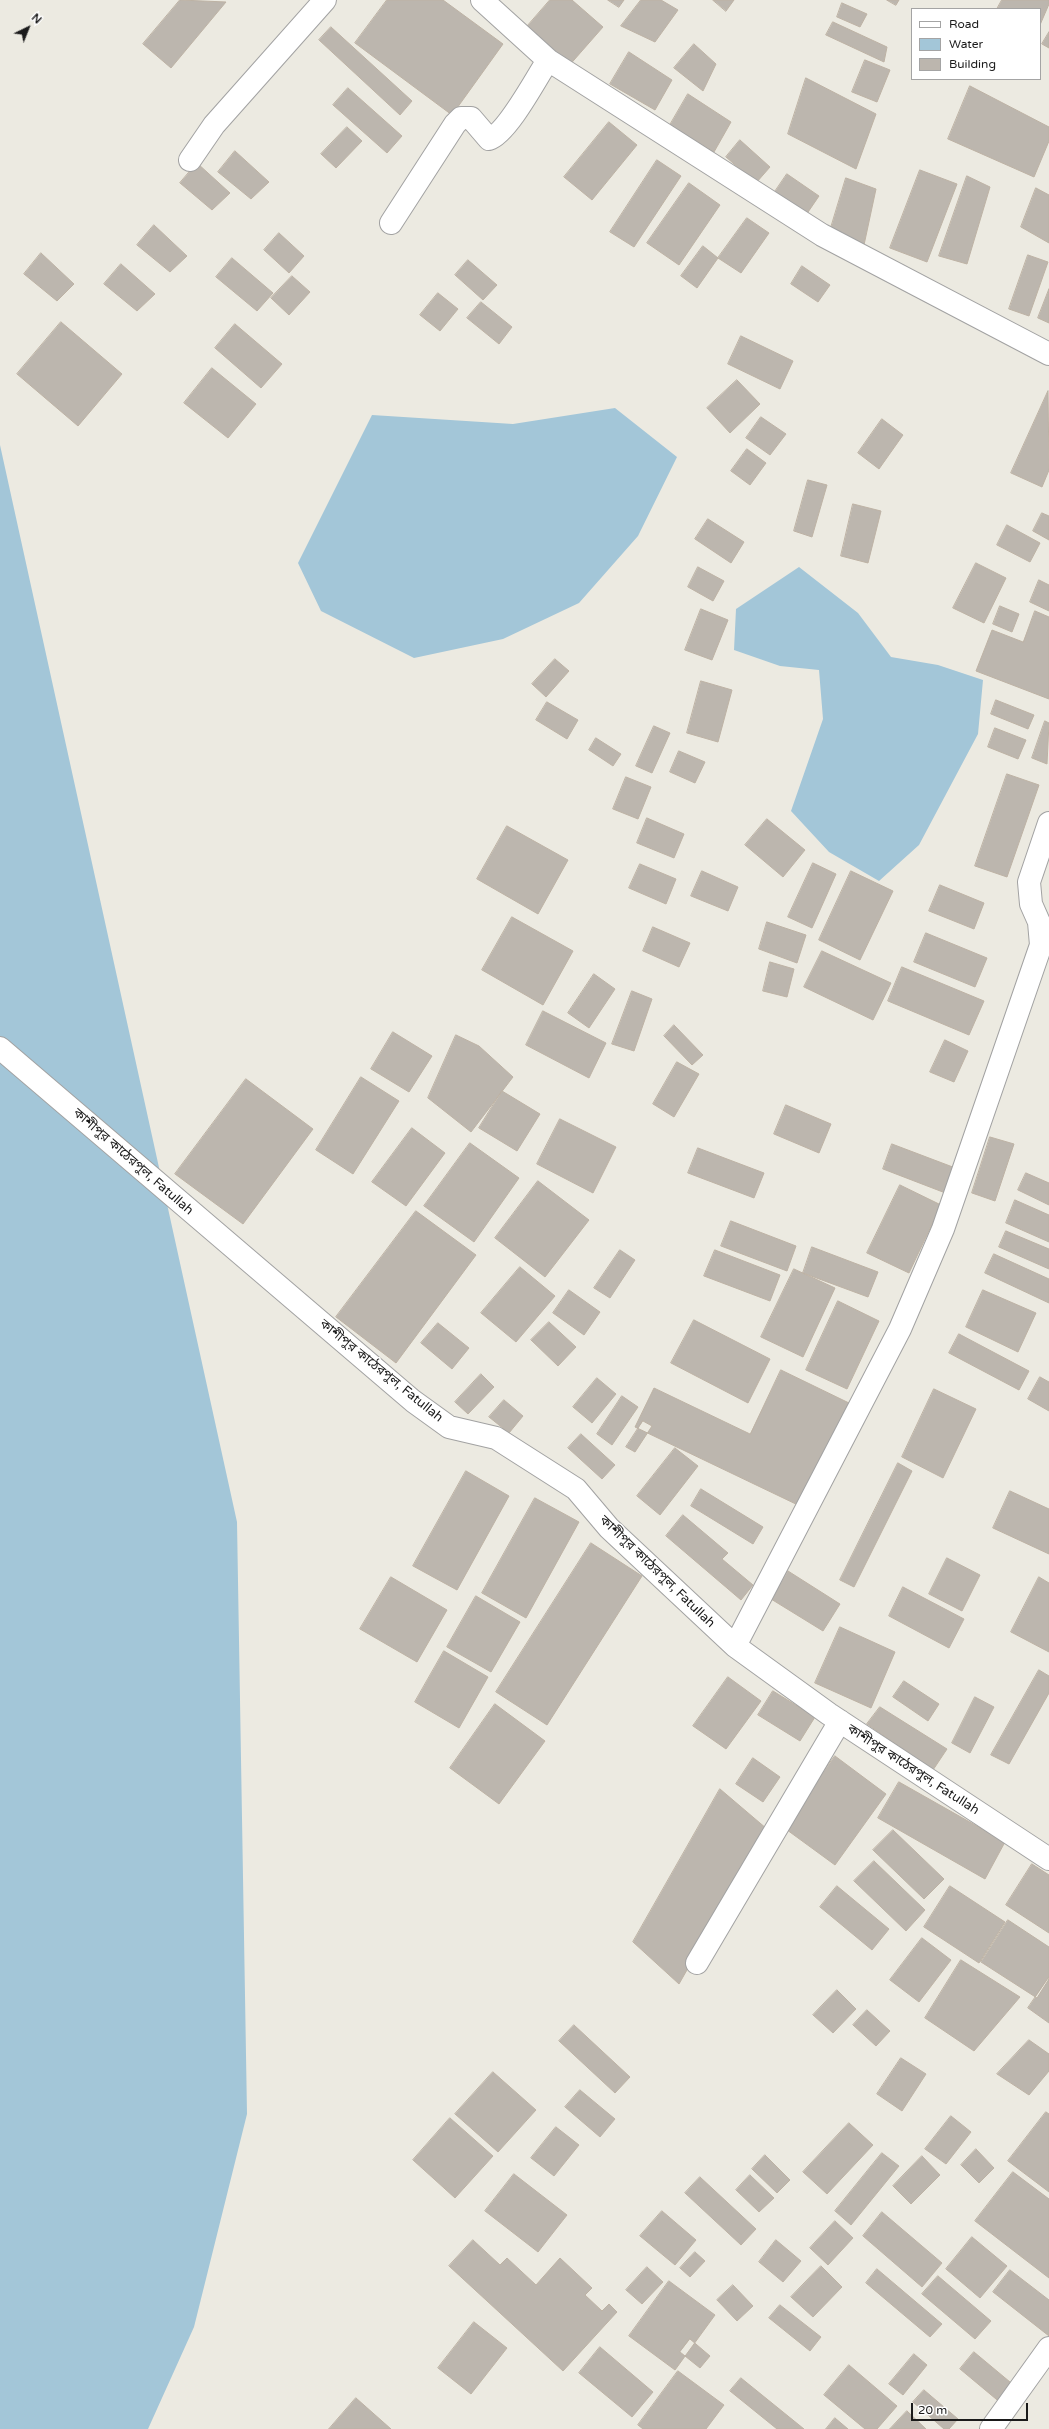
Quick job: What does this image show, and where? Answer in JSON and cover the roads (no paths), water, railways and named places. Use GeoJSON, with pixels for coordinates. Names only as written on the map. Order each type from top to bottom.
{"type":"FeatureCollection","features":[{"type":"Feature","properties":{"kind":"street"},"geometry":{"type":"LineString","coordinates":[[190,160],[214,125],[325,0]]}},
{"type":"Feature","properties":{"kind":"street"},"geometry":{"type":"LineString","coordinates":[[482,0],[548,60],[822,235],[1049,354]]}},
{"type":"Feature","properties":{"kind":"street"},"geometry":{"type":"LineString","coordinates":[[391,223],[455,124],[461,118],[471,118],[489,139],[494,137],[506,125],[548,60]]}},
{"type":"Feature","properties":{"kind":"street"},"geometry":{"type":"LineString","coordinates":[[735,1646],[900,1329],[943,1229],[1041,945],[1040,922],[1031,904],[1029,882],[1049,823]]}},
{"type":"Feature","properties":{"kind":"street","name":"কাশীপুর কাঠেরপুল, Fatullah"},"geometry":{"type":"LineString","coordinates":[[0,1048],[413,1401],[449,1427],[496,1438],[576,1489],[609,1528],[735,1646],[840,1721],[1049,1859]]}},
{"type":"Feature","properties":{"kind":"street"},"geometry":{"type":"LineString","coordinates":[[697,1963],[840,1721]]}},
{"type":"Feature","properties":{"kind":"street"},"geometry":{"type":"LineString","coordinates":[[991,2429],[1049,2348]]}},
{"type":"Feature","properties":{"kind":"water"},"geometry":{"type":"Polygon","coordinates":[[[615,408],[677,457],[638,536],[579,603],[503,639],[414,658],[321,611],[298,563],[372,415],[513,424],[615,408]]]}},
{"type":"Feature","properties":{"kind":"water"},"geometry":{"type":"Polygon","coordinates":[[[0,445],[237,1522],[247,2114],[194,2327],[148,2429],[0,2429],[0,445]]]}},
{"type":"Feature","properties":{"kind":"water"},"geometry":{"type":"Polygon","coordinates":[[[799,567],[858,613],[891,657],[938,665],[983,680],[978,734],[919,845],[879,881],[829,852],[791,811],[823,719],[819,670],[780,666],[734,650],[736,609],[799,567]]]}}]}
